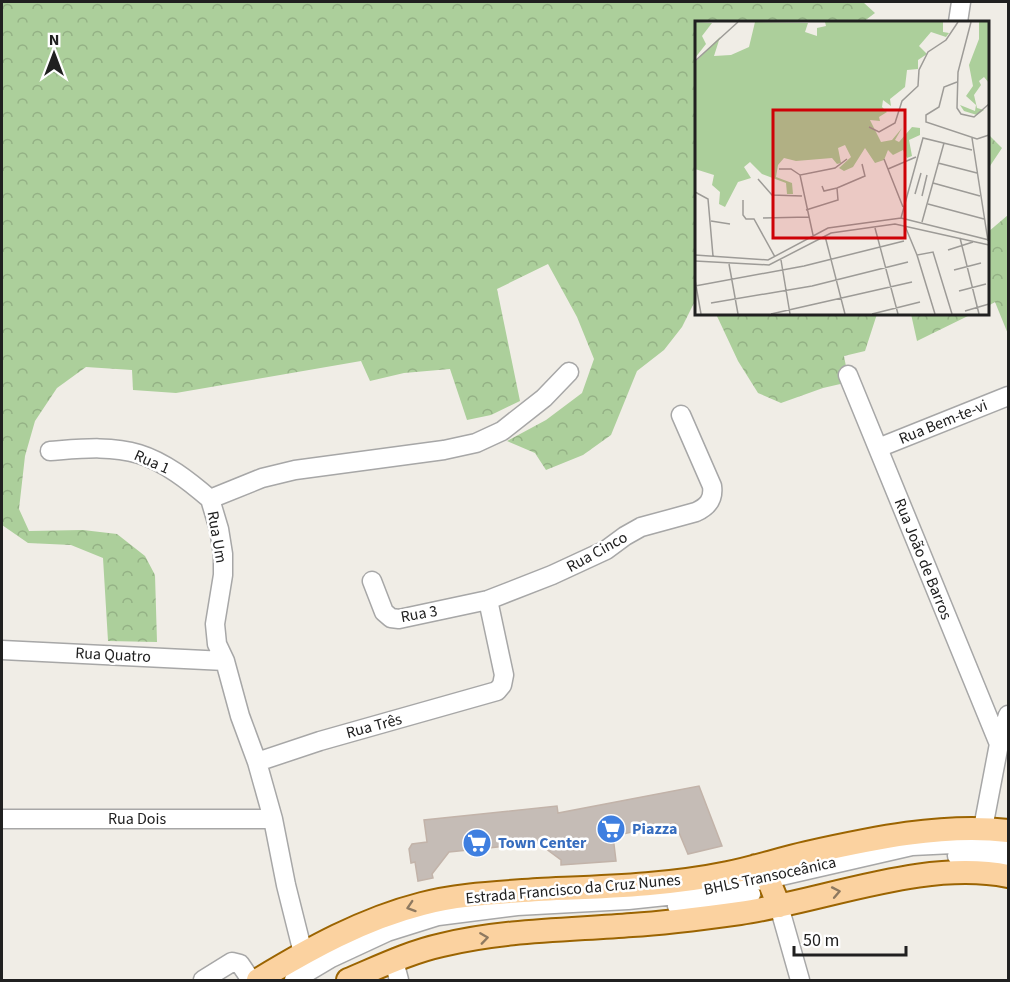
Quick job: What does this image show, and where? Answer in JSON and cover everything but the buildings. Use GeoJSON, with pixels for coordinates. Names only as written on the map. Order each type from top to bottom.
{"type":"FeatureCollection","features":[{"type":"Feature","properties":{"kind":"main road","name":"Estrada Francisco da Cruz Nunes"},"geometry":{"type":"LineString","coordinates":[[348,981],[397,971],[441,945],[538,930],[633,925],[741,913],[769,885],[807,853],[900,835],[983,828],[1008,831]]}},
{"type":"Feature","properties":{"kind":"main road","name":"Estrada Francisco da Cruz Nunes"},"geometry":{"type":"LineString","coordinates":[[258,981],[303,953],[370,921],[422,904],[489,893],[660,884],[729,873],[812,897],[931,874],[1008,875]]}},
{"type":"Feature","properties":{"kind":"street"},"geometry":{"type":"LineString","coordinates":[[958,21],[962,2]]}},
{"type":"Feature","properties":{"kind":"street","name":"Rua Um"},"geometry":{"type":"LineString","coordinates":[[303,953],[273,819],[225,661],[217,644],[215,624],[223,575],[223,554],[219,529],[210,499],[262,478],[295,470],[444,450],[476,443],[502,431],[544,398],[569,372]]}},
{"type":"Feature","properties":{"kind":"street","name":"Rua João de Barros"},"geometry":{"type":"LineString","coordinates":[[848,375],[999,744]]}},
{"type":"Feature","properties":{"kind":"street","name":"Rua Bem-te-vi"},"geometry":{"type":"LineString","coordinates":[[878,448],[1008,396]]}},
{"type":"Feature","properties":{"kind":"street","name":"Rua Cinco"},"geometry":{"type":"LineString","coordinates":[[488,600],[552,575],[606,550],[641,527],[696,512],[709,504],[713,492],[712,486],[681,415]]}},
{"type":"Feature","properties":{"kind":"street","name":"Rua 1"},"geometry":{"type":"LineString","coordinates":[[50,451],[111,449],[139,454],[166,466],[210,499]]}},
{"type":"Feature","properties":{"kind":"street","name":"Rua 3"},"geometry":{"type":"LineString","coordinates":[[372,581],[384,612],[391,618],[488,600]]}},
{"type":"Feature","properties":{"kind":"street","name":"Rua Três"},"geometry":{"type":"LineString","coordinates":[[256,762],[320,741],[492,694],[502,685],[504,675],[488,600]]}},
{"type":"Feature","properties":{"kind":"street","name":"Rua Quatro"},"geometry":{"type":"LineString","coordinates":[[2,650],[225,661]]}},
{"type":"Feature","properties":{"kind":"street"},"geometry":{"type":"LineString","coordinates":[[983,828],[999,744],[1008,715]]}},
{"type":"Feature","properties":{"kind":"street","name":"Rua Dois"},"geometry":{"type":"LineString","coordinates":[[2,819],[273,819]]}},
{"type":"Feature","properties":{"kind":"street","name":"BHLS Transoceânica"},"geometry":{"type":"LineString","coordinates":[[313,981],[392,941],[443,926],[706,903],[912,846],[952,844],[1008,847]]}},
{"type":"Feature","properties":{"kind":"street"},"geometry":{"type":"LineString","coordinates":[[769,885],[800,981]]}},
{"type":"Feature","properties":{"kind":"street","name":"BHLS Transoceânica"},"geometry":{"type":"LineString","coordinates":[[294,981],[331,958],[387,932],[438,916],[517,906],[628,900],[769,885]]}},
{"type":"Feature","properties":{"kind":"street"},"geometry":{"type":"LineString","coordinates":[[202,981],[232,962],[236,962],[240,964],[251,981]]}},
{"type":"Feature","properties":{"kind":"green space"},"geometry":{"type":"Polygon","coordinates":[[[2,2],[863,2],[875,13],[864,21],[695,21],[695,301],[682,327],[664,350],[637,371],[611,435],[583,455],[546,470],[535,453],[507,441],[546,420],[582,393],[594,359],[577,317],[548,264],[497,289],[520,401],[491,415],[467,420],[450,369],[404,373],[370,381],[361,361],[176,393],[133,390],[132,370],[86,367],[57,388],[35,421],[25,456],[19,509],[29,531],[83,530],[117,534],[145,556],[155,575],[157,642],[108,641],[103,558],[71,545],[28,543],[2,525],[2,2]]]}},
{"type":"Feature","properties":{"kind":"green space"},"geometry":{"type":"Polygon","coordinates":[[[989,137],[1002,148],[989,168],[989,137]]]}},
{"type":"Feature","properties":{"kind":"green space"},"geometry":{"type":"Polygon","coordinates":[[[1008,215],[1008,334],[995,302],[989,305],[989,231],[1008,215]]]}},
{"type":"Feature","properties":{"kind":"green space"},"geometry":{"type":"Polygon","coordinates":[[[716,315],[877,315],[865,351],[844,356],[849,382],[823,388],[781,403],[758,393],[738,361],[716,315]]]}},
{"type":"Feature","properties":{"kind":"green space"},"geometry":{"type":"Polygon","coordinates":[[[911,315],[970,315],[917,341],[911,315]]]}},
{"type":"Feature","properties":{"kind":"place","name":"Piazza"},"geometry":{"type":"Point","coordinates":[611,829]}},
{"type":"Feature","properties":{"kind":"place","name":"Town Center"},"geometry":{"type":"Point","coordinates":[477,843]}}]}
